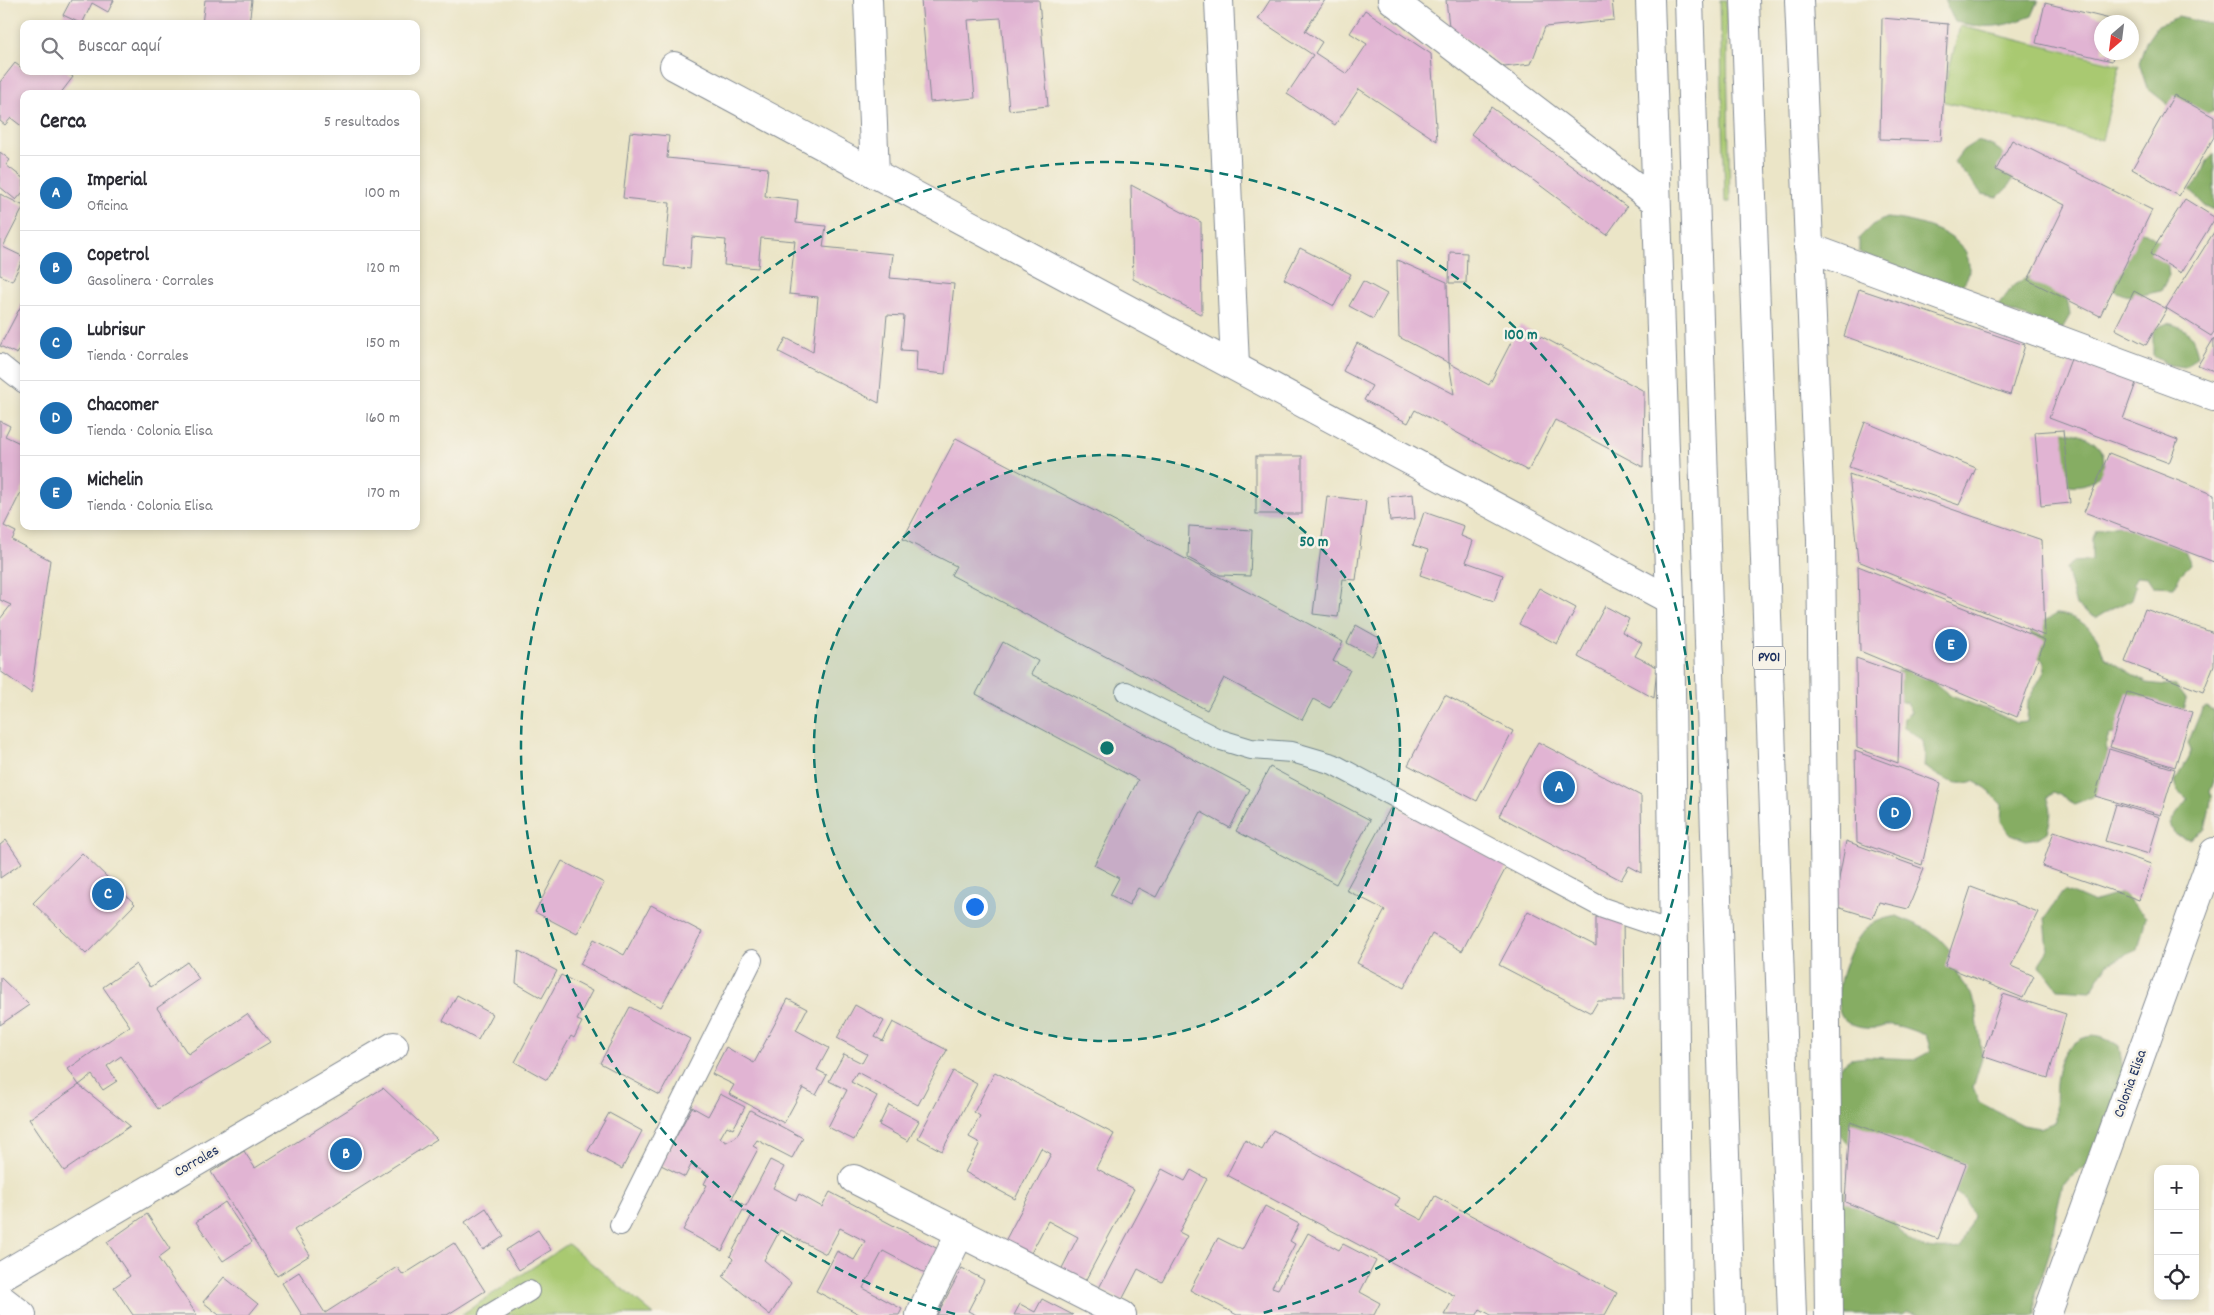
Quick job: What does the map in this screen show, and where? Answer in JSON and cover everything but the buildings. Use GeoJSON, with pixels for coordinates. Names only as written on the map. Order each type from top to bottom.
{"type":"FeatureCollection","features":[{"type":"Feature","properties":{"kind":"main road"},"geometry":{"type":"LineString","coordinates":[[868,0],[875,174]]}},
{"type":"Feature","properties":{"kind":"main road"},"geometry":{"type":"LineString","coordinates":[[1219,0],[1235,365]]}},
{"type":"Feature","properties":{"kind":"main road"},"geometry":{"type":"LineString","coordinates":[[1392,0],[1656,202]]}},
{"type":"Feature","properties":{"kind":"main road"},"geometry":{"type":"LineString","coordinates":[[1650,0],[1670,600],[1678,1315]]}},
{"type":"Feature","properties":{"kind":"main road"},"geometry":{"type":"LineString","coordinates":[[1689,0],[1730,1315]]}},
{"type":"Feature","properties":{"kind":"main road","name":"PY01"},"geometry":{"type":"LineString","coordinates":[[1746,0],[1792,1315]]}},
{"type":"Feature","properties":{"kind":"main road"},"geometry":{"type":"LineString","coordinates":[[1799,0],[1821,539],[1829,1315]]}},
{"type":"Feature","properties":{"kind":"main road"},"geometry":{"type":"LineString","coordinates":[[674,66],[1235,365],[1670,600]]}},
{"type":"Feature","properties":{"kind":"main road"},"geometry":{"type":"LineString","coordinates":[[1808,247],[2214,397]]}},
{"type":"Feature","properties":{"kind":"main road","name":"Colonia Elisa"},"geometry":{"type":"LineString","coordinates":[[2047,1315],[2214,852]]}},
{"type":"Feature","properties":{"kind":"main road","name":"Corrales"},"geometry":{"type":"LineString","coordinates":[[0,1277],[394,1046]]}},
{"type":"Feature","properties":{"kind":"main road"},"geometry":{"type":"LineString","coordinates":[[854,1179],[1122,1315]]}},
{"type":"Feature","properties":{"kind":"main road"},"geometry":{"type":"LineString","coordinates":[[920,1315],[960,1233]]}},
{"type":"Feature","properties":{"kind":"main road"},"geometry":{"type":"LineString","coordinates":[[0,1298],[22,1315]]}},
{"type":"Feature","properties":{"kind":"lane"},"geometry":{"type":"LineString","coordinates":[[0,364],[20,380]]}},
{"type":"Feature","properties":{"kind":"lane"},"geometry":{"type":"LineString","coordinates":[[1126,692],[1218,739],[1251,749],[1292,752],[1333,764],[1603,908],[1674,932]]}},
{"type":"Feature","properties":{"kind":"lane"},"geometry":{"type":"LineString","coordinates":[[620,1225],[752,960]]}},
{"type":"Feature","properties":{"kind":"lane"},"geometry":{"type":"LineString","coordinates":[[489,1315],[529,1291]]}},
{"type":"Feature","properties":{"kind":"green space"},"geometry":{"type":"Polygon","coordinates":[[[1720,0],[1726,0],[1730,202],[1725,202],[1720,0]]]}},
{"type":"Feature","properties":{"kind":"green space"},"geometry":{"type":"Polygon","coordinates":[[[1944,0],[2039,0],[2032,16],[2002,25],[1977,26],[1955,22],[1944,0]]]}},
{"type":"Feature","properties":{"kind":"green space"},"geometry":{"type":"Polygon","coordinates":[[[2178,17],[2214,25],[2214,110],[2201,116],[2181,115],[2147,88],[2139,63],[2146,42],[2158,25],[2178,17]]]}},
{"type":"Feature","properties":{"kind":"green space"},"geometry":{"type":"Polygon","coordinates":[[[1960,26],[2120,65],[2102,140],[1941,101],[1960,26]]]}},
{"type":"Feature","properties":{"kind":"green space"},"geometry":{"type":"Polygon","coordinates":[[[1977,141],[1990,145],[2000,151],[2005,155],[2016,172],[2010,185],[1998,197],[1982,194],[1954,162],[1963,150],[1977,141]]]}},
{"type":"Feature","properties":{"kind":"green space"},"geometry":{"type":"Polygon","coordinates":[[[2214,154],[2214,210],[2204,205],[2190,190],[2201,177],[2207,161],[2214,154]]]}},
{"type":"Feature","properties":{"kind":"green space"},"geometry":{"type":"Polygon","coordinates":[[[1886,218],[1924,225],[1949,236],[1959,244],[1966,254],[1969,265],[1968,276],[1963,284],[1946,297],[1859,252],[1859,238],[1872,225],[1886,218]]]}},
{"type":"Feature","properties":{"kind":"green space"},"geometry":{"type":"Polygon","coordinates":[[[2126,229],[2146,233],[2165,245],[2169,275],[2161,291],[2132,296],[2120,293],[2105,285],[2126,229]]]}},
{"type":"Feature","properties":{"kind":"green space"},"geometry":{"type":"Polygon","coordinates":[[[2028,277],[2045,277],[2067,298],[2070,315],[2062,329],[1997,307],[2014,285],[2028,277]]]}},
{"type":"Feature","properties":{"kind":"green space"},"geometry":{"type":"Polygon","coordinates":[[[2168,323],[2185,330],[2194,342],[2198,355],[2185,367],[2169,365],[2153,356],[2153,329],[2168,323]]]}},
{"type":"Feature","properties":{"kind":"green space"},"geometry":{"type":"Polygon","coordinates":[[[2062,431],[2086,437],[2100,449],[2103,457],[2104,471],[2089,483],[2073,485],[2059,483],[2062,431]]]}},
{"type":"Feature","properties":{"kind":"green space"},"geometry":{"type":"Polygon","coordinates":[[[2122,524],[2182,544],[2191,564],[2181,574],[2174,587],[2153,586],[2147,577],[2137,576],[2133,583],[2136,586],[2132,599],[2096,618],[2076,606],[2066,568],[2074,562],[2092,560],[2092,541],[2096,530],[2122,524]]]}},
{"type":"Feature","properties":{"kind":"green space"},"geometry":{"type":"Polygon","coordinates":[[[2056,614],[2073,618],[2090,629],[2098,640],[2104,657],[2147,683],[2175,686],[2186,700],[2180,719],[2109,735],[2106,747],[2111,759],[2103,792],[2075,804],[2054,792],[2047,797],[2051,814],[2047,832],[2038,838],[2026,840],[2009,833],[2001,821],[2002,805],[1986,788],[1973,781],[1960,783],[1947,780],[1924,766],[1923,741],[1903,727],[1904,718],[1911,712],[1907,703],[1892,699],[1888,675],[1900,671],[1913,670],[1923,674],[1951,696],[1996,713],[2016,723],[2027,722],[2028,700],[2045,670],[2044,661],[2035,655],[2028,636],[2039,624],[2056,614]]]}},
{"type":"Feature","properties":{"kind":"green space"},"geometry":{"type":"Polygon","coordinates":[[[2207,707],[2214,711],[2214,781],[2210,792],[2212,797],[2205,829],[2190,839],[2175,835],[2170,823],[2188,799],[2178,791],[2175,781],[2189,757],[2191,751],[2188,743],[2202,709],[2207,707]]]}},
{"type":"Feature","properties":{"kind":"green space"},"geometry":{"type":"Polygon","coordinates":[[[2064,890],[2092,902],[2122,893],[2146,917],[2138,950],[2108,963],[2091,991],[2058,989],[2039,964],[2048,950],[2045,918],[2064,890]]]}},
{"type":"Feature","properties":{"kind":"green space"},"geometry":{"type":"Polygon","coordinates":[[[1897,916],[1926,929],[1939,938],[1950,950],[1961,981],[1971,994],[1976,1010],[1982,1057],[1973,1088],[1979,1102],[2022,1125],[2040,1128],[2055,1122],[2059,1066],[2070,1047],[2079,1040],[2090,1036],[2104,1038],[2119,1046],[2127,1093],[2089,1164],[2063,1183],[2051,1248],[2036,1294],[2036,1315],[1922,1315],[1907,1312],[1902,1315],[1834,1315],[1839,1193],[1855,1188],[1877,1198],[1885,1206],[1905,1237],[1911,1242],[1927,1248],[1960,1248],[1973,1216],[1966,1200],[1940,1182],[1858,1154],[1821,1115],[1837,1069],[1850,1059],[1866,1057],[1916,1059],[1931,1051],[1926,1035],[1909,1029],[1890,1025],[1866,1028],[1848,1023],[1841,1015],[1838,1004],[1842,975],[1847,959],[1861,934],[1875,923],[1897,916]]]}},
{"type":"Feature","properties":{"kind":"green space"},"geometry":{"type":"Polygon","coordinates":[[[568,1244],[654,1315],[461,1315],[568,1244]]]}},
{"type":"Feature","properties":{"kind":"place","name":"Michelin"},"geometry":{"type":"Point","coordinates":[1951,645]}},
{"type":"Feature","properties":{"kind":"place","name":"Imperial"},"geometry":{"type":"Point","coordinates":[1559,787]}},
{"type":"Feature","properties":{"kind":"place","name":"Chacomer"},"geometry":{"type":"Point","coordinates":[1895,813]}},
{"type":"Feature","properties":{"kind":"place","name":"Lubrisur"},"geometry":{"type":"Point","coordinates":[108,894]}},
{"type":"Feature","properties":{"kind":"place","name":"Copetrol"},"geometry":{"type":"Point","coordinates":[346,1154]}}]}
